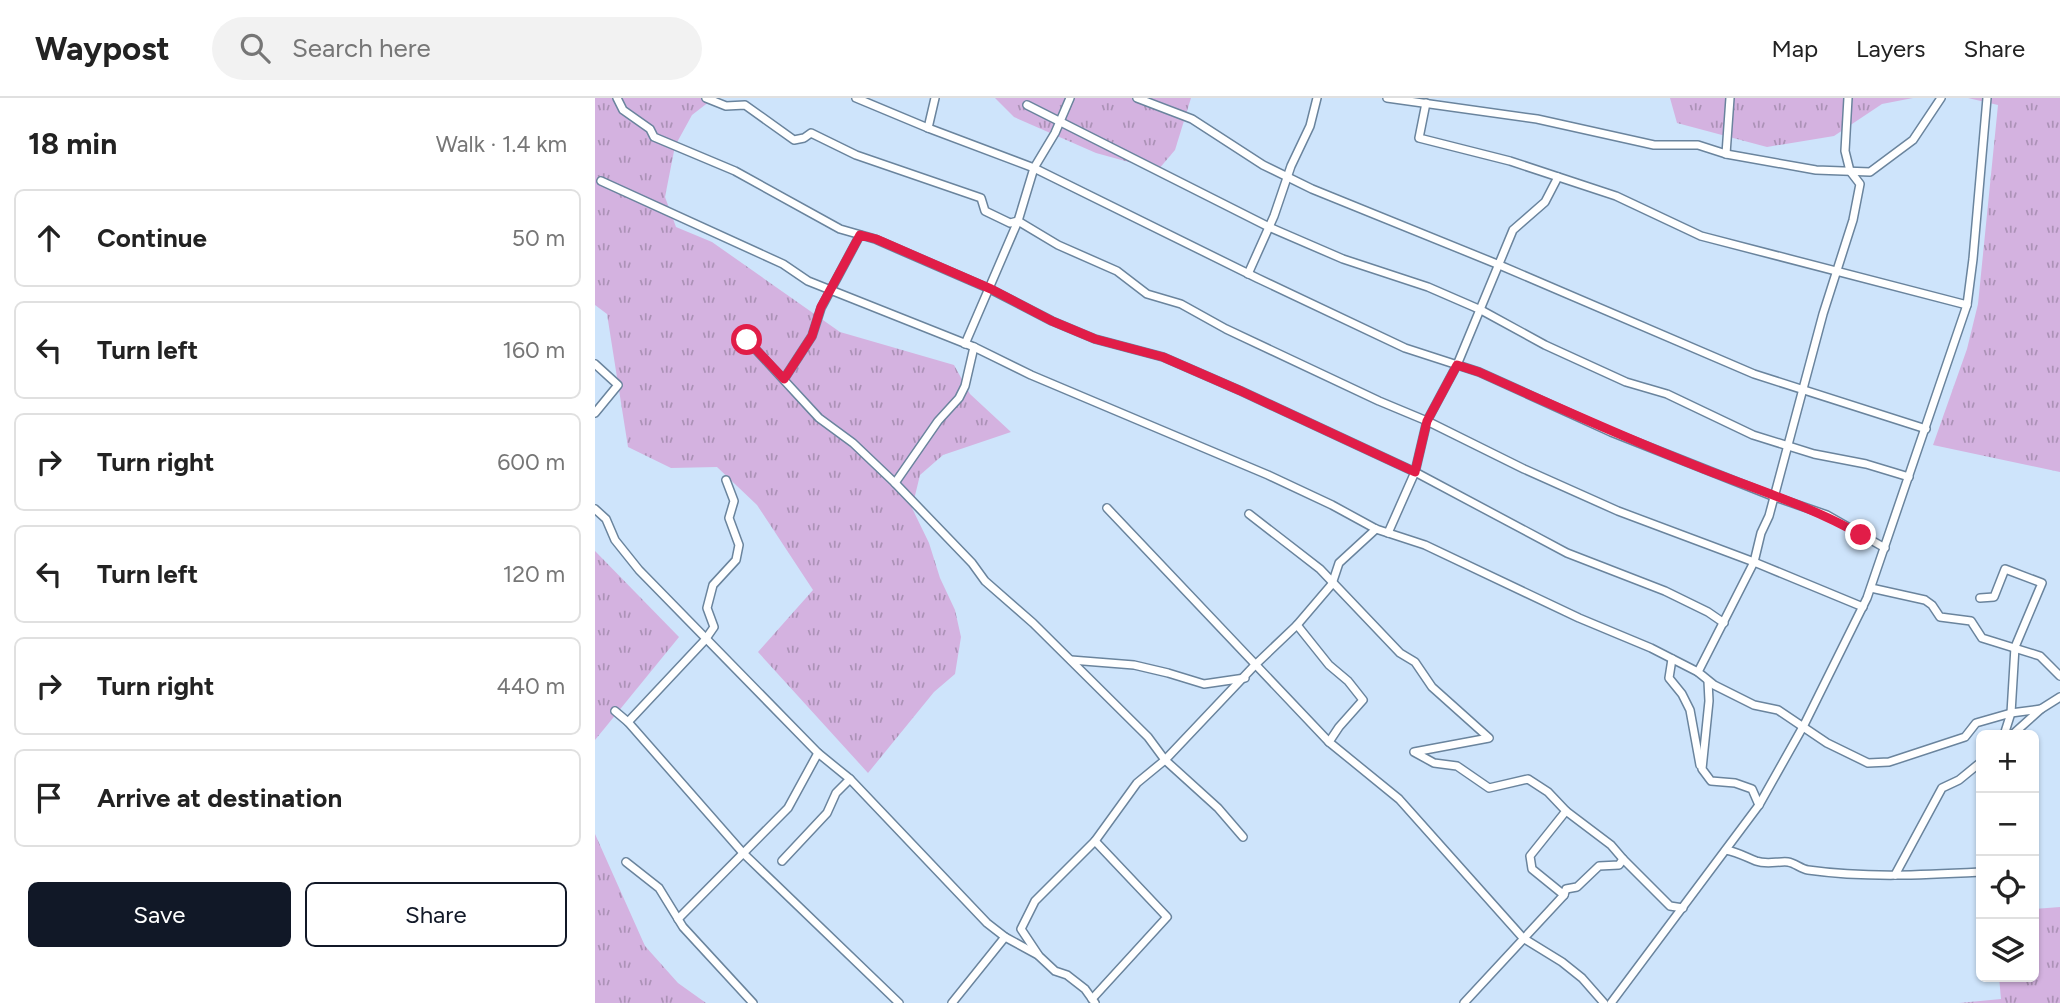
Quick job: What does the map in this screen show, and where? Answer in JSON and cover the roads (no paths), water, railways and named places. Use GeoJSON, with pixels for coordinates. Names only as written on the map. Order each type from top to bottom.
{"type":"FeatureCollection","features":[{"type":"Feature","properties":{"kind":"street"},"geometry":{"type":"LineString","coordinates":[[617,98],[623,110],[650,129],[654,137],[735,172],[839,229],[876,239],[991,289],[1052,321],[1095,339],[1163,357],[1230,386],[1415,472],[1567,553],[1665,591],[1724,623]]}},
{"type":"Feature","properties":{"kind":"street"},"geometry":{"type":"LineString","coordinates":[[706,98],[726,106],[745,105],[794,140],[811,133],[856,155],[981,198],[985,211],[1010,223],[1019,221],[1058,245],[1117,271],[1147,294],[1181,304],[1226,329],[1367,396],[1427,421],[1524,469],[1618,511],[1754,562],[1863,607]]}},
{"type":"Feature","properties":{"kind":"street"},"geometry":{"type":"LineString","coordinates":[[856,98],[1034,168],[1405,348],[1479,372],[1611,432],[1827,515],[1885,548]]}},
{"type":"Feature","properties":{"kind":"street"},"geometry":{"type":"LineString","coordinates":[[927,128],[935,98]]}},
{"type":"Feature","properties":{"kind":"street"},"geometry":{"type":"LineString","coordinates":[[965,344],[1019,221],[1034,168],[1055,133],[1070,98]]}},
{"type":"Feature","properties":{"kind":"street"},"geometry":{"type":"LineString","coordinates":[[1137,98],[1192,119],[1287,178],[1497,264],[1707,355],[1754,374],[1926,429]]}},
{"type":"Feature","properties":{"kind":"street"},"geometry":{"type":"LineString","coordinates":[[1248,274],[1310,126],[1317,98]]}},
{"type":"Feature","properties":{"kind":"street"},"geometry":{"type":"LineString","coordinates":[[1387,98],[1537,120],[1654,145],[1698,145],[1726,155],[1816,170],[1870,172],[1913,141],[1941,98]]}},
{"type":"Feature","properties":{"kind":"street"},"geometry":{"type":"LineString","coordinates":[[1726,155],[1730,98]]}},
{"type":"Feature","properties":{"kind":"street"},"geometry":{"type":"LineString","coordinates":[[1698,672],[1754,562],[1853,220],[1860,184],[1850,171],[1845,150],[1848,98]]}},
{"type":"Feature","properties":{"kind":"street"},"geometry":{"type":"LineString","coordinates":[[1611,1003],[1759,805],[1804,725],[1871,588],[1967,305],[1987,98]]}},
{"type":"Feature","properties":{"kind":"street"},"geometry":{"type":"LineString","coordinates":[[1426,103],[1419,138],[1510,161],[1615,196],[1701,236],[1967,305]]}},
{"type":"Feature","properties":{"kind":"street"},"geometry":{"type":"LineString","coordinates":[[1027,105],[1269,227],[1343,259],[1428,287],[1481,310],[1536,340],[1626,382],[1667,394],[1753,435],[1814,454],[1866,464],[1909,477]]}},
{"type":"Feature","properties":{"kind":"street"},"geometry":{"type":"LineString","coordinates":[[1388,533],[1415,472],[1427,421],[1457,365],[1513,230],[1545,202],[1558,177]]}},
{"type":"Feature","properties":{"kind":"street"},"geometry":{"type":"LineString","coordinates":[[601,181],[783,264],[808,281],[974,347],[1031,375],[1268,475],[1376,529],[1425,545],[1672,659],[1754,705],[1778,710],[1837,749],[1868,763],[1889,762],[1965,737],[1976,723],[2011,713],[2041,709]]}},
{"type":"Feature","properties":{"kind":"street"},"geometry":{"type":"LineString","coordinates":[[784,379],[812,336],[821,307],[860,235]]}},
{"type":"Feature","properties":{"kind":"street"},"geometry":{"type":"LineString","coordinates":[[747,340],[819,418],[853,443],[895,483],[985,581],[1034,623],[1148,737],[1165,760],[1218,808],[1243,837]]}},
{"type":"Feature","properties":{"kind":"street"},"geometry":{"type":"LineString","coordinates":[[895,483],[938,421],[959,398],[965,386],[974,347]]}},
{"type":"Feature","properties":{"kind":"street"},"geometry":{"type":"LineString","coordinates":[[595,364],[618,385],[595,413]]}},
{"type":"Feature","properties":{"kind":"street"},"geometry":{"type":"LineString","coordinates":[[628,722],[714,627],[707,608],[713,584],[736,560],[740,545],[729,519],[734,501],[726,480]]}},
{"type":"Feature","properties":{"kind":"street"},"geometry":{"type":"LineString","coordinates":[[1107,508],[1328,742],[1399,799],[1523,938],[1582,978],[1604,1003]]}},
{"type":"Feature","properties":{"kind":"street"},"geometry":{"type":"LineString","coordinates":[[595,509],[606,519],[615,540],[639,570],[684,614],[705,640],[818,753],[850,779],[987,923],[1005,937],[1039,956]]}},
{"type":"Feature","properties":{"kind":"street"},"geometry":{"type":"LineString","coordinates":[[1249,514],[1320,569],[1400,653],[1415,662],[1432,687],[1489,738],[1414,752],[1434,763],[1457,766],[1489,788],[1528,779],[1548,792],[1566,811],[1611,845],[1670,906],[1683,908]]}},
{"type":"Feature","properties":{"kind":"street"},"geometry":{"type":"LineString","coordinates":[[1095,841],[1167,916],[1093,1001],[1085,989],[1067,975],[1055,971],[1039,956],[1021,929],[1035,901],[1095,841],[1137,783],[1165,760],[1297,625],[1332,584],[1339,563],[1376,529]]}},
{"type":"Feature","properties":{"kind":"street"},"geometry":{"type":"LineString","coordinates":[[1980,598],[1994,597],[2005,569],[2042,583],[2015,647],[2011,713],[2006,730]]}},
{"type":"Feature","properties":{"kind":"street"},"geometry":{"type":"LineString","coordinates":[[1871,588],[1925,600],[1940,617],[1972,621],[1982,638],[2040,656],[2060,676]]}},
{"type":"Feature","properties":{"kind":"street"},"geometry":{"type":"LineString","coordinates":[[1297,625],[1329,665],[1363,700],[1328,742]]}},
{"type":"Feature","properties":{"kind":"street"},"geometry":{"type":"LineString","coordinates":[[1672,659],[1669,678],[1690,710],[1698,763],[1711,781],[1735,783],[1752,789],[1759,805]]}},
{"type":"Feature","properties":{"kind":"street"},"geometry":{"type":"LineString","coordinates":[[1070,660],[1134,665],[1204,684],[1245,678]]}},
{"type":"Feature","properties":{"kind":"street"},"geometry":{"type":"LineString","coordinates":[[1702,769],[1709,701],[1708,681]]}},
{"type":"Feature","properties":{"kind":"street"},"geometry":{"type":"LineString","coordinates":[[2018,730],[2041,709],[2060,697]]}},
{"type":"Feature","properties":{"kind":"street"},"geometry":{"type":"LineString","coordinates":[[615,711],[628,722],[743,853],[899,1003]]}},
{"type":"Feature","properties":{"kind":"street"},"geometry":{"type":"LineString","coordinates":[[678,919],[788,808],[818,753]]}},
{"type":"Feature","properties":{"kind":"street"},"geometry":{"type":"LineString","coordinates":[[1895,875],[1942,788],[1959,780],[1976,766]]}},
{"type":"Feature","properties":{"kind":"street"},"geometry":{"type":"LineString","coordinates":[[782,861],[827,813],[836,793],[850,779]]}},
{"type":"Feature","properties":{"kind":"street"},"geometry":{"type":"LineString","coordinates":[[1564,895],[1532,869],[1530,856],[1566,811]]}},
{"type":"Feature","properties":{"kind":"street"},"geometry":{"type":"LineString","coordinates":[[1726,850],[1771,864],[1790,862],[1804,870],[1895,875],[1976,872]]}},
{"type":"Feature","properties":{"kind":"street"},"geometry":{"type":"LineString","coordinates":[[1464,1003],[1564,895],[1566,888],[1577,887],[1598,866],[1619,865],[1623,859]]}},
{"type":"Feature","properties":{"kind":"street"},"geometry":{"type":"LineString","coordinates":[[626,862],[659,888],[678,919],[753,1003]]}},
{"type":"Feature","properties":{"kind":"street"},"geometry":{"type":"LineString","coordinates":[[952,1003],[1005,937]]}}]}
